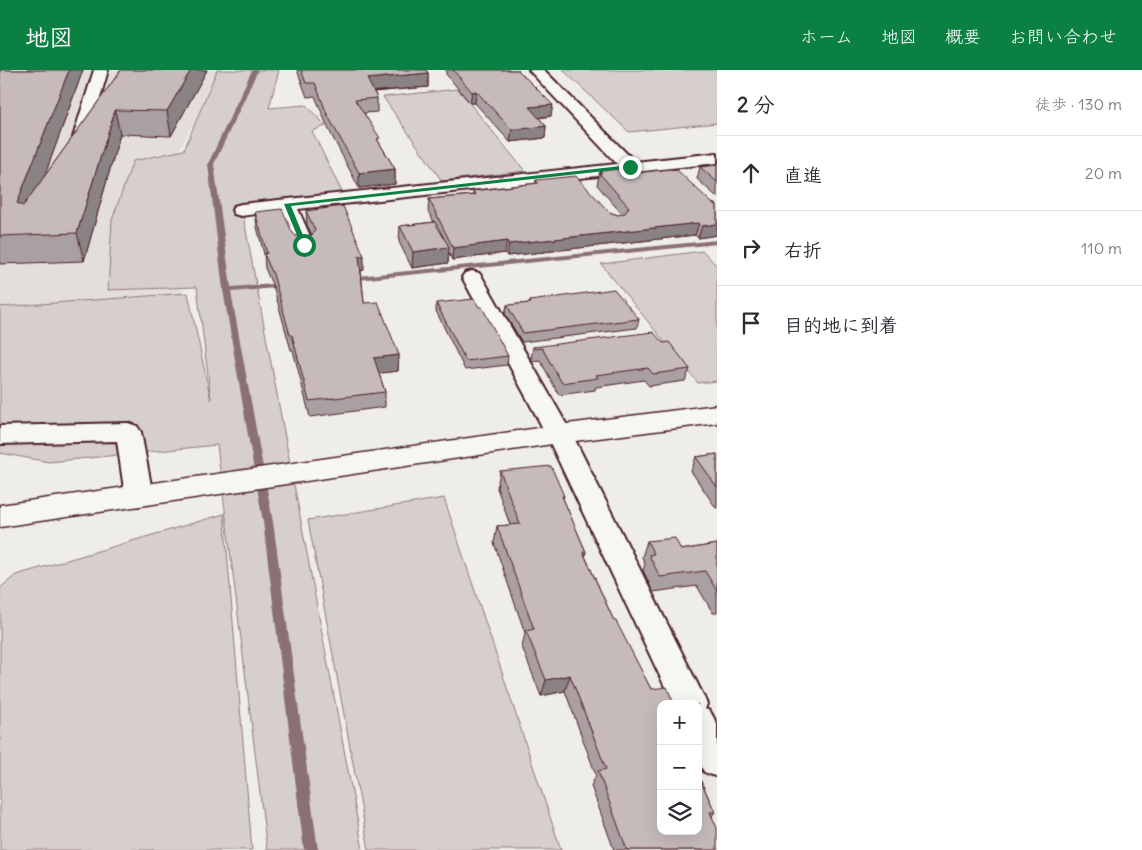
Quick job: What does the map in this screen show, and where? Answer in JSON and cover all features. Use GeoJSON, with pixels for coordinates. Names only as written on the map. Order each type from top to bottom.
{"type":"FeatureCollection","features":[{"type":"Feature","properties":{"kind":"street"},"geometry":{"type":"LineString","coordinates":[[82,137],[101,70]]}},
{"type":"Feature","properties":{"kind":"street"},"geometry":{"type":"LineString","coordinates":[[536,70],[630,167]]}},
{"type":"Feature","properties":{"kind":"street"},"geometry":{"type":"LineString","coordinates":[[241,210],[287,204],[579,180],[630,167],[717,158]]}},
{"type":"Feature","properties":{"kind":"street"},"geometry":{"type":"LineString","coordinates":[[667,163],[681,176]]}},
{"type":"Feature","properties":{"kind":"street"},"geometry":{"type":"LineString","coordinates":[[287,204],[304,245]]}},
{"type":"Feature","properties":{"kind":"street"},"geometry":{"type":"LineString","coordinates":[[472,277],[523,351],[559,434],[688,700]]}},
{"type":"Feature","properties":{"kind":"street"},"geometry":{"type":"LineString","coordinates":[[0,516],[559,434],[717,414]]}},
{"type":"Feature","properties":{"kind":"street"},"geometry":{"type":"LineString","coordinates":[[0,435],[128,432],[139,496]]}},
{"type":"Feature","properties":{"kind":"street"},"geometry":{"type":"LineString","coordinates":[[702,730],[717,760]]}},
{"type":"Feature","properties":{"kind":"shaded area"},"geometry":{"type":"Polygon","coordinates":[[[0,70],[222,70],[170,167],[196,415],[0,424],[0,70]]]}},
{"type":"Feature","properties":{"kind":"shaded area"},"geometry":{"type":"Polygon","coordinates":[[[217,70],[279,70],[269,108],[306,105],[326,126],[312,131],[345,198],[246,209],[241,204],[363,850],[267,850],[217,445],[49,462],[0,453],[0,307],[188,293],[211,400],[197,287],[108,290],[112,220],[133,161],[184,150],[217,70]]]}},
{"type":"Feature","properties":{"kind":"shaded area"},"geometry":{"type":"Polygon","coordinates":[[[563,70],[717,70],[717,123],[629,132],[563,70]]]}},
{"type":"Feature","properties":{"kind":"shaded area"},"geometry":{"type":"Polygon","coordinates":[[[458,89],[525,171],[442,181],[383,97],[458,89]]]}},
{"type":"Feature","properties":{"kind":"shaded area"},"geometry":{"type":"Polygon","coordinates":[[[703,251],[717,266],[717,381],[698,383],[601,264],[703,251]]]}},
{"type":"Feature","properties":{"kind":"shaded area"},"geometry":{"type":"Polygon","coordinates":[[[444,498],[561,850],[369,850],[308,520],[444,498]]]}},
{"type":"Feature","properties":{"kind":"shaded area"},"geometry":{"type":"Polygon","coordinates":[[[224,514],[252,850],[0,850],[0,588],[16,575],[224,514]]]}},
{"type":"Feature","properties":{"kind":"building"},"geometry":{"type":"Polygon","coordinates":[[[0,70],[69,70],[17,203],[23,206],[121,70],[191,70],[167,111],[115,110],[77,233],[0,236],[0,70]]]}},
{"type":"Feature","properties":{"kind":"building"},"geometry":{"type":"Polygon","coordinates":[[[301,70],[426,70],[428,73],[367,79],[377,98],[355,100],[380,138],[377,139],[395,169],[359,173],[327,114],[315,83],[306,83],[301,70]]]}},
{"type":"Feature","properties":{"kind":"building"},"geometry":{"type":"Polygon","coordinates":[[[453,70],[518,70],[553,105],[529,107],[546,126],[512,130],[476,91],[472,92],[453,70]]]}},
{"type":"Feature","properties":{"kind":"building"},"geometry":{"type":"Polygon","coordinates":[[[717,165],[717,182],[700,167],[717,165]]]}},
{"type":"Feature","properties":{"kind":"building"},"geometry":{"type":"Polygon","coordinates":[[[631,168],[635,173],[677,170],[713,204],[717,205],[717,224],[702,226],[699,223],[509,244],[507,241],[453,248],[429,199],[475,195],[473,191],[538,183],[536,180],[576,176],[609,212],[618,215],[625,213],[629,207],[599,173],[602,173],[600,171],[631,168]]]}},
{"type":"Feature","properties":{"kind":"building"},"geometry":{"type":"Polygon","coordinates":[[[343,206],[364,256],[359,256],[364,303],[378,302],[399,355],[374,358],[385,392],[309,401],[292,335],[290,335],[273,274],[264,254],[267,253],[255,212],[282,209],[292,232],[296,236],[304,238],[312,235],[315,230],[306,211],[343,206]]]}},
{"type":"Feature","properties":{"kind":"building"},"geometry":{"type":"Polygon","coordinates":[[[435,222],[449,247],[413,252],[400,226],[435,222]]]}},
{"type":"Feature","properties":{"kind":"building"},"geometry":{"type":"Polygon","coordinates":[[[614,289],[639,319],[523,333],[507,305],[531,303],[530,301],[614,289]]]}},
{"type":"Feature","properties":{"kind":"building"},"geometry":{"type":"Polygon","coordinates":[[[474,299],[479,307],[482,307],[508,356],[466,361],[436,303],[474,299]]]}},
{"type":"Feature","properties":{"kind":"building"},"geometry":{"type":"Polygon","coordinates":[[[653,332],[663,343],[669,342],[690,369],[653,374],[648,368],[596,375],[598,378],[562,383],[542,348],[535,349],[533,347],[653,332]]]}},
{"type":"Feature","properties":{"kind":"building"},"geometry":{"type":"Polygon","coordinates":[[[717,454],[717,487],[696,457],[717,454]]]}},
{"type":"Feature","properties":{"kind":"building"},"geometry":{"type":"Polygon","coordinates":[[[551,466],[586,552],[583,552],[614,621],[616,621],[651,689],[667,687],[672,700],[657,700],[657,835],[702,835],[702,784],[715,812],[710,812],[717,828],[717,850],[627,850],[598,771],[606,769],[570,675],[546,680],[526,631],[534,629],[497,526],[520,524],[500,471],[551,466]]]}},
{"type":"Feature","properties":{"kind":"building"},"geometry":{"type":"Polygon","coordinates":[[[675,538],[681,550],[717,544],[717,591],[705,571],[660,577],[649,555],[654,554],[647,541],[675,538]]]}},
{"type":"Feature","properties":{"kind":"waterway"},"geometry":{"type":"LineString","coordinates":[[227,290],[211,164],[255,70]]}},
{"type":"Feature","properties":{"kind":"waterway"},"geometry":{"type":"LineString","coordinates":[[348,279],[717,242]]}},
{"type":"Feature","properties":{"kind":"waterway"},"geometry":{"type":"LineString","coordinates":[[227,290],[286,285]]}},
{"type":"Feature","properties":{"kind":"waterway"},"geometry":{"type":"LineString","coordinates":[[227,290],[268,522],[311,850]]}},
{"type":"Feature","properties":{"kind":"route"},"geometry":{"type":"LineString","coordinates":[[304,245],[287,204],[630,167]]}}]}
